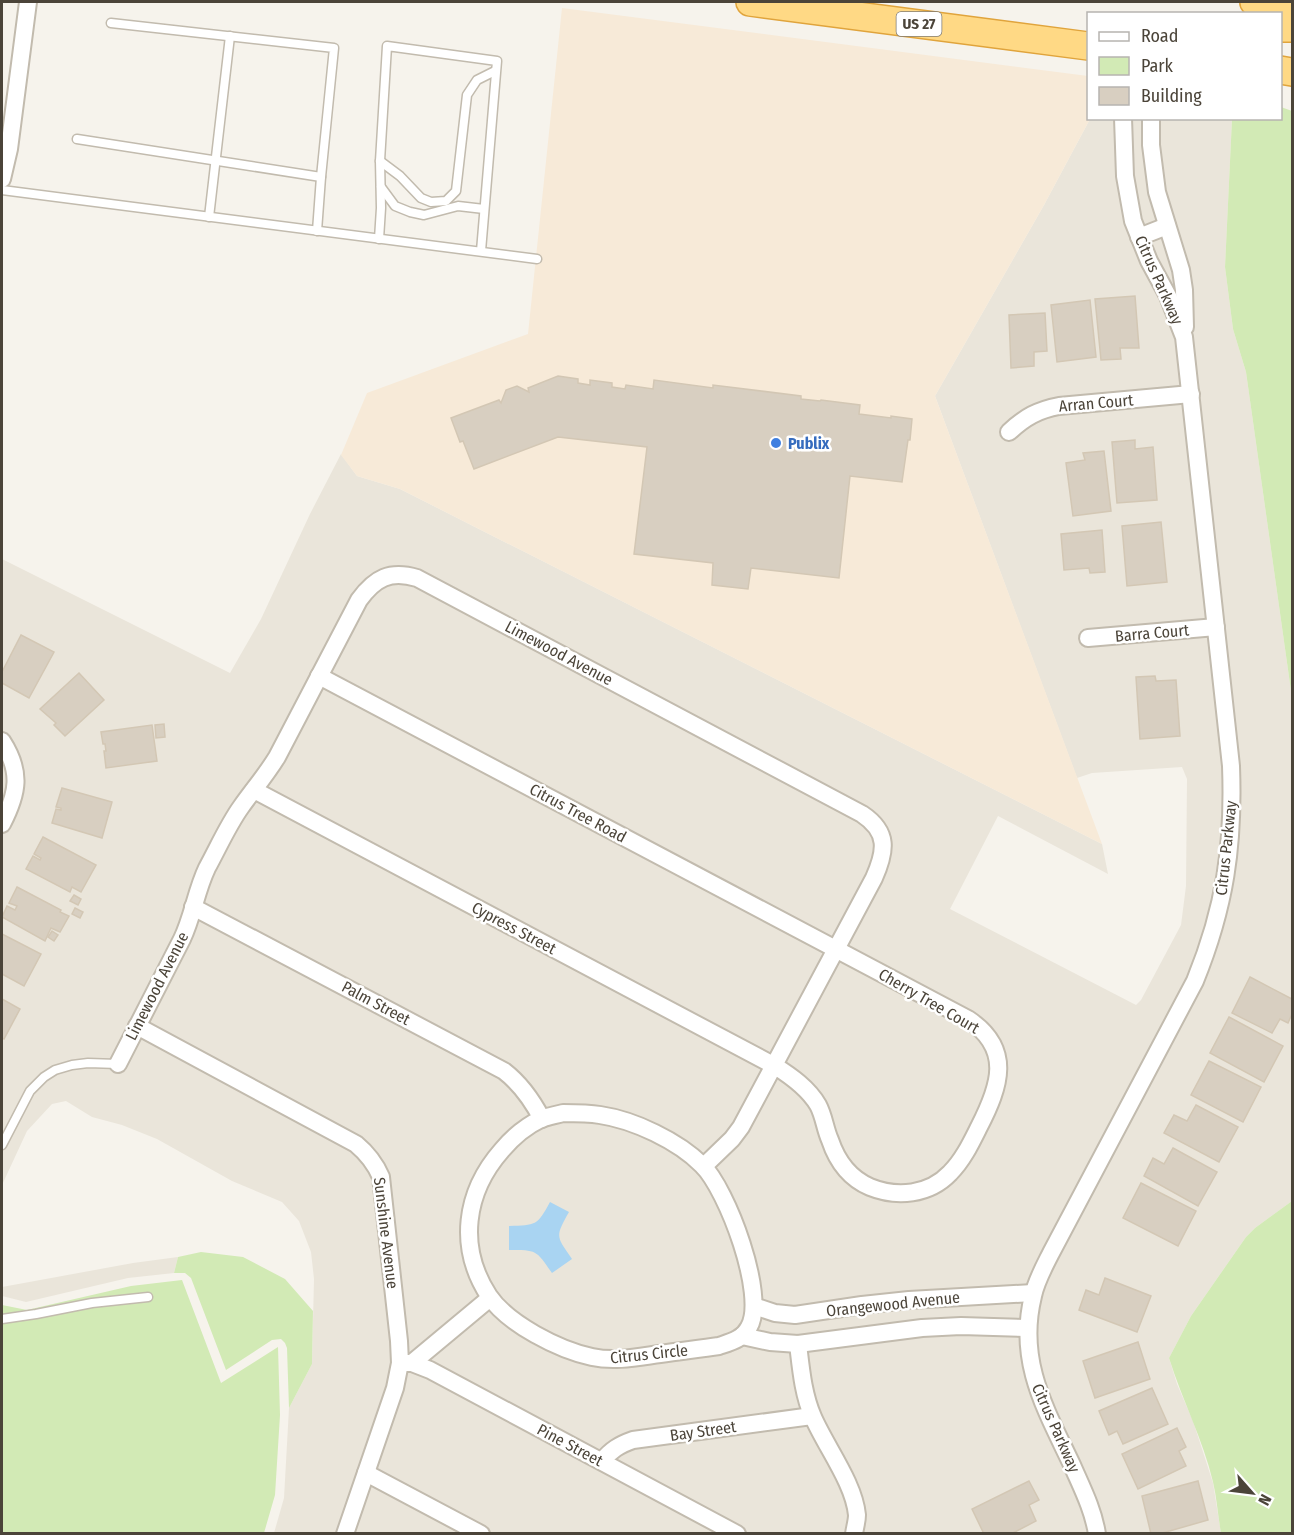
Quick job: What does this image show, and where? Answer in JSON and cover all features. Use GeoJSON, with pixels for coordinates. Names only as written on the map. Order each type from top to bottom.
{"type":"FeatureCollection","features":[{"type":"Feature","properties":{"kind":"highway","name":"US 27"},"geometry":{"type":"LineString","coordinates":[[750,2],[1087,46]]}},
{"type":"Feature","properties":{"kind":"highway"},"geometry":{"type":"LineString","coordinates":[[1254,2],[1293,6]]}},
{"type":"Feature","properties":{"kind":"street"},"geometry":{"type":"LineString","coordinates":[[2,179],[9,149],[28,2]]}},
{"type":"Feature","properties":{"kind":"street","name":"Citrus Parkway"},"geometry":{"type":"LineString","coordinates":[[1097,1533],[1095,1519],[1087,1498],[1037,1389],[1031,1363],[1028,1328],[1033,1293],[1051,1254],[1195,981],[1217,920],[1224,890],[1232,797],[1231,766],[1184,337],[1168,296],[1139,237],[1129,202],[1125,176],[1123,120]]}},
{"type":"Feature","properties":{"kind":"street"},"geometry":{"type":"LineString","coordinates":[[1151,120],[1153,167],[1157,192],[1183,280],[1184,337]]}},
{"type":"Feature","properties":{"kind":"street"},"geometry":{"type":"LineString","coordinates":[[1139,237],[1167,226]]}},
{"type":"Feature","properties":{"kind":"street","name":"Arran Court"},"geometry":{"type":"LineString","coordinates":[[1009,432],[1019,422],[1044,409],[1191,394]]}},
{"type":"Feature","properties":{"kind":"street","name":"Limewood Avenue"},"geometry":{"type":"LineString","coordinates":[[118,1064],[187,929],[201,881],[236,814],[277,757],[359,600],[373,583],[390,575],[408,576],[417,578],[862,814],[872,820],[879,829],[883,840],[883,852],[874,878],[741,1127],[704,1167]]}},
{"type":"Feature","properties":{"kind":"street","name":"Barra Court"},"geometry":{"type":"LineString","coordinates":[[1088,638],[1216,627]]}},
{"type":"Feature","properties":{"kind":"street","name":"Citrus Tree Road"},"geometry":{"type":"LineString","coordinates":[[319,676],[836,950]]}},
{"type":"Feature","properties":{"kind":"street"},"geometry":{"type":"LineString","coordinates":[[2,741],[10,753],[16,783],[14,798],[2,824]]}},
{"type":"Feature","properties":{"kind":"street","name":"Cypress Street"},"geometry":{"type":"LineString","coordinates":[[254,790],[775,1066]]}},
{"type":"Feature","properties":{"kind":"street","name":"Palm Street"},"geometry":{"type":"LineString","coordinates":[[193,907],[504,1071],[531,1098],[542,1119]]}},
{"type":"Feature","properties":{"kind":"street","name":"Cherry Tree Court"},"geometry":{"type":"LineString","coordinates":[[775,1066],[800,1084],[818,1106],[830,1140],[845,1169],[855,1179],[874,1188],[895,1194],[910,1193],[932,1186],[950,1173],[972,1140],[990,1105],[998,1077],[999,1065],[996,1053],[985,1033],[968,1019],[836,950]]}},
{"type":"Feature","properties":{"kind":"street","name":"Sunshine Avenue"},"geometry":{"type":"LineString","coordinates":[[137,1026],[345,1137],[372,1159],[381,1178],[399,1341],[406,1363],[395,1388],[345,1533]]}},
{"type":"Feature","properties":{"kind":"street","name":"Citrus Circle"},"geometry":{"type":"LineString","coordinates":[[563,1113],[583,1113],[621,1120],[675,1144],[704,1167],[715,1181],[735,1223],[754,1295],[753,1318],[749,1328],[742,1336],[719,1346],[631,1358],[593,1357],[574,1352],[537,1335],[518,1323],[490,1298],[472,1260],[469,1216],[474,1194],[483,1174],[494,1158],[518,1134],[542,1119],[563,1113]]}},
{"type":"Feature","properties":{"kind":"street","name":"Orangewood Avenue"},"geometry":{"type":"LineString","coordinates":[[754,1306],[775,1313],[795,1315],[897,1301],[1033,1293]]}},
{"type":"Feature","properties":{"kind":"street"},"geometry":{"type":"LineString","coordinates":[[406,1363],[490,1298]]}},
{"type":"Feature","properties":{"kind":"street"},"geometry":{"type":"LineString","coordinates":[[897,1301],[904,1329]]}},
{"type":"Feature","properties":{"kind":"street"},"geometry":{"type":"LineString","coordinates":[[742,1336],[770,1342],[798,1344],[904,1329],[961,1326],[1028,1328]]}},
{"type":"Feature","properties":{"kind":"street"},"geometry":{"type":"LineString","coordinates":[[798,1344],[803,1386],[812,1416],[855,1503],[857,1518],[854,1533]]}},
{"type":"Feature","properties":{"kind":"street","name":"Pine Street"},"geometry":{"type":"LineString","coordinates":[[406,1363],[430,1370],[737,1533]]}},
{"type":"Feature","properties":{"kind":"street","name":"Bay Street"},"geometry":{"type":"LineString","coordinates":[[602,1461],[618,1445],[633,1440],[812,1416]]}},
{"type":"Feature","properties":{"kind":"street"},"geometry":{"type":"LineString","coordinates":[[366,1473],[481,1533]]}},
{"type":"Feature","properties":{"kind":"lane"},"geometry":{"type":"LineString","coordinates":[[111,23],[334,48],[317,231]]}},
{"type":"Feature","properties":{"kind":"lane"},"geometry":{"type":"LineString","coordinates":[[209,217],[230,36]]}},
{"type":"Feature","properties":{"kind":"lane"},"geometry":{"type":"LineString","coordinates":[[379,239],[380,160],[387,46],[496,61],[481,251]]}},
{"type":"Feature","properties":{"kind":"lane"},"geometry":{"type":"LineString","coordinates":[[380,160],[400,176],[421,198],[431,202],[446,201],[456,191],[466,95],[477,80],[495,71]]}},
{"type":"Feature","properties":{"kind":"lane"},"geometry":{"type":"LineString","coordinates":[[77,139],[321,177]]}},
{"type":"Feature","properties":{"kind":"lane"},"geometry":{"type":"LineString","coordinates":[[380,186],[396,206],[410,212],[424,215],[458,206],[484,209]]}},
{"type":"Feature","properties":{"kind":"lane"},"geometry":{"type":"LineString","coordinates":[[2,190],[537,259]]}},
{"type":"Feature","properties":{"kind":"lane"},"geometry":{"type":"LineString","coordinates":[[2,1145],[30,1091],[44,1077],[72,1065],[118,1064]]}},
{"type":"Feature","properties":{"kind":"lane"},"geometry":{"type":"LineString","coordinates":[[2,1319],[92,1303],[148,1297]]}},
{"type":"Feature","properties":{"kind":"shaded area"},"geometry":{"type":"Polygon","coordinates":[[[562,8],[1087,76],[1087,120],[1089,120],[1044,205],[935,396],[1102,844],[400,489],[357,476],[341,455],[367,393],[528,334],[562,8]]]}},
{"type":"Feature","properties":{"kind":"shaded area"},"geometry":{"type":"Polygon","coordinates":[[[1089,120],[1232,120],[1225,267],[1233,329],[1246,372],[1292,698],[1292,1201],[1246,1237],[1191,1316],[1169,1358],[1213,1483],[1221,1533],[274,1533],[284,1498],[289,1408],[312,1364],[314,1279],[311,1252],[299,1221],[282,1202],[232,1181],[157,1139],[122,1125],[92,1117],[66,1101],[52,1104],[27,1131],[2,1185],[2,559],[230,673],[261,619],[341,454],[357,476],[400,489],[1102,844],[1108,874],[998,816],[950,909],[1136,1005],[1141,1000],[1181,925],[1186,886],[1187,779],[1182,767],[1092,773],[1077,778],[935,396],[1044,205],[1089,120]]]}},
{"type":"Feature","properties":{"kind":"shaded area"},"geometry":{"type":"Polygon","coordinates":[[[178,1257],[174,1273],[128,1278],[26,1302],[2,1296],[2,1287],[178,1257]]]}},
{"type":"Feature","properties":{"kind":"green space"},"geometry":{"type":"Polygon","coordinates":[[[1282,107],[1292,111],[1292,698],[1246,372],[1233,329],[1225,267],[1232,120],[1282,120],[1282,107]]]}},
{"type":"Feature","properties":{"kind":"green space"},"geometry":{"type":"Polygon","coordinates":[[[1292,1201],[1292,1533],[1221,1533],[1209,1466],[1169,1358],[1191,1316],[1246,1237],[1292,1201]]]}},
{"type":"Feature","properties":{"kind":"green space"},"geometry":{"type":"Polygon","coordinates":[[[201,1252],[243,1257],[285,1279],[313,1311],[312,1364],[289,1408],[287,1348],[281,1339],[272,1340],[226,1370],[191,1278],[185,1273],[174,1273],[178,1257],[201,1252]]]}},
{"type":"Feature","properties":{"kind":"green space"},"geometry":{"type":"Polygon","coordinates":[[[182,1280],[221,1383],[278,1347],[280,1415],[275,1495],[264,1533],[2,1534],[2,1305],[27,1310],[131,1286],[182,1280]]]}},
{"type":"Feature","properties":{"kind":"water"},"geometry":{"type":"Polygon","coordinates":[[[550,1202],[569,1212],[559,1236],[572,1259],[552,1273],[535,1253],[525,1250],[509,1250],[509,1226],[535,1223],[550,1202]]]}},
{"type":"Feature","properties":{"kind":"building"},"geometry":{"type":"Polygon","coordinates":[[[1135,296],[1139,348],[1120,348],[1121,359],[1101,360],[1095,299],[1135,296]]]}},
{"type":"Feature","properties":{"kind":"building"},"geometry":{"type":"Polygon","coordinates":[[[1090,300],[1096,357],[1057,362],[1051,305],[1090,300]]]}},
{"type":"Feature","properties":{"kind":"building"},"geometry":{"type":"Polygon","coordinates":[[[1045,313],[1047,351],[1034,352],[1034,366],[1011,368],[1009,315],[1045,313]]]}},
{"type":"Feature","properties":{"kind":"building"},"geometry":{"type":"Polygon","coordinates":[[[558,376],[578,379],[578,383],[590,385],[590,380],[612,383],[612,387],[625,389],[626,385],[653,389],[654,380],[713,388],[713,385],[801,396],[801,399],[860,405],[859,414],[912,419],[902,482],[850,476],[839,578],[751,568],[748,589],[712,585],[713,563],[634,554],[647,447],[558,437],[474,469],[451,418],[499,400],[501,403],[506,390],[517,386],[529,392],[528,388],[558,376]]]}},
{"type":"Feature","properties":{"kind":"building"},"geometry":{"type":"Polygon","coordinates":[[[1135,440],[1135,449],[1153,447],[1157,500],[1117,503],[1112,442],[1135,440]]]}},
{"type":"Feature","properties":{"kind":"building"},"geometry":{"type":"Polygon","coordinates":[[[1104,451],[1111,511],[1073,516],[1066,463],[1085,460],[1083,453],[1104,451]]]}},
{"type":"Feature","properties":{"kind":"building"},"geometry":{"type":"Polygon","coordinates":[[[1161,522],[1167,582],[1127,586],[1122,526],[1161,522]]]}},
{"type":"Feature","properties":{"kind":"building"},"geometry":{"type":"Polygon","coordinates":[[[1102,530],[1105,572],[1090,573],[1089,568],[1064,570],[1061,534],[1102,530]]]}},
{"type":"Feature","properties":{"kind":"building"},"geometry":{"type":"Polygon","coordinates":[[[21,635],[54,652],[29,698],[2,683],[2,672],[21,635]]]}},
{"type":"Feature","properties":{"kind":"building"},"geometry":{"type":"Polygon","coordinates":[[[79,673],[104,700],[65,736],[54,725],[56,723],[40,709],[79,673]]]}},
{"type":"Feature","properties":{"kind":"building"},"geometry":{"type":"Polygon","coordinates":[[[1155,676],[1156,681],[1176,680],[1180,736],[1140,739],[1136,677],[1155,676]]]}},
{"type":"Feature","properties":{"kind":"building"},"geometry":{"type":"Polygon","coordinates":[[[164,724],[165,737],[156,738],[155,725],[164,724]]]}},
{"type":"Feature","properties":{"kind":"building"},"geometry":{"type":"Polygon","coordinates":[[[152,725],[157,761],[106,768],[104,751],[106,751],[101,732],[152,725]]]}},
{"type":"Feature","properties":{"kind":"building"},"geometry":{"type":"Polygon","coordinates":[[[62,788],[112,802],[102,838],[52,823],[56,809],[61,810],[56,807],[62,788]]]}},
{"type":"Feature","properties":{"kind":"building"},"geometry":{"type":"Polygon","coordinates":[[[43,837],[96,865],[81,892],[72,887],[70,892],[26,869],[33,856],[40,860],[41,858],[34,854],[43,837]]]}},
{"type":"Feature","properties":{"kind":"building"},"geometry":{"type":"Polygon","coordinates":[[[17,887],[69,916],[60,932],[51,928],[45,941],[2,917],[7,906],[15,910],[17,906],[9,903],[17,887]]]}},
{"type":"Feature","properties":{"kind":"building"},"geometry":{"type":"Polygon","coordinates":[[[74,895],[81,899],[78,905],[70,901],[74,895]]]}},
{"type":"Feature","properties":{"kind":"building"},"geometry":{"type":"Polygon","coordinates":[[[75,908],[83,912],[80,918],[72,914],[75,908]]]}},
{"type":"Feature","properties":{"kind":"building"},"geometry":{"type":"Polygon","coordinates":[[[52,931],[58,935],[54,941],[48,937],[52,931]]]}},
{"type":"Feature","properties":{"kind":"building"},"geometry":{"type":"Polygon","coordinates":[[[2,934],[41,954],[24,986],[2,974],[2,934]]]}},
{"type":"Feature","properties":{"kind":"building"},"geometry":{"type":"Polygon","coordinates":[[[1250,977],[1292,999],[1292,1014],[1288,1023],[1280,1019],[1272,1033],[1232,1013],[1250,977]]]}},
{"type":"Feature","properties":{"kind":"building"},"geometry":{"type":"Polygon","coordinates":[[[2,999],[20,1009],[4,1039],[2,1038],[2,999]]]}},
{"type":"Feature","properties":{"kind":"building"},"geometry":{"type":"Polygon","coordinates":[[[1229,1017],[1283,1046],[1264,1082],[1210,1053],[1229,1017]]]}},
{"type":"Feature","properties":{"kind":"building"},"geometry":{"type":"Polygon","coordinates":[[[1209,1061],[1261,1087],[1243,1122],[1191,1095],[1209,1061]]]}},
{"type":"Feature","properties":{"kind":"building"},"geometry":{"type":"Polygon","coordinates":[[[1196,1105],[1238,1127],[1219,1162],[1164,1133],[1174,1115],[1187,1121],[1196,1105]]]}},
{"type":"Feature","properties":{"kind":"building"},"geometry":{"type":"Polygon","coordinates":[[[1173,1148],[1217,1172],[1198,1206],[1144,1176],[1153,1158],[1164,1164],[1173,1148]]]}},
{"type":"Feature","properties":{"kind":"building"},"geometry":{"type":"Polygon","coordinates":[[[1141,1183],[1196,1211],[1178,1246],[1123,1218],[1141,1183]]]}},
{"type":"Feature","properties":{"kind":"building"},"geometry":{"type":"Polygon","coordinates":[[[1105,1278],[1151,1296],[1137,1332],[1079,1310],[1086,1290],[1099,1295],[1105,1278]]]}},
{"type":"Feature","properties":{"kind":"building"},"geometry":{"type":"Polygon","coordinates":[[[1138,1342],[1150,1379],[1095,1398],[1083,1361],[1138,1342]]]}},
{"type":"Feature","properties":{"kind":"building"},"geometry":{"type":"Polygon","coordinates":[[[1152,1388],[1168,1424],[1123,1444],[1117,1431],[1109,1435],[1099,1411],[1152,1388]]]}},
{"type":"Feature","properties":{"kind":"building"},"geometry":{"type":"Polygon","coordinates":[[[1177,1428],[1186,1447],[1179,1451],[1186,1466],[1138,1489],[1122,1454],[1177,1428]]]}},
{"type":"Feature","properties":{"kind":"building"},"geometry":{"type":"Polygon","coordinates":[[[1029,1481],[1039,1500],[1029,1505],[1036,1521],[1011,1534],[984,1534],[972,1509],[1029,1481]]]}},
{"type":"Feature","properties":{"kind":"building"},"geometry":{"type":"Polygon","coordinates":[[[1198,1481],[1208,1520],[1159,1534],[1151,1534],[1142,1496],[1198,1481]]]}},
{"type":"Feature","properties":{"kind":"place","name":"Publix"},"geometry":{"type":"Point","coordinates":[776,443]}}]}
